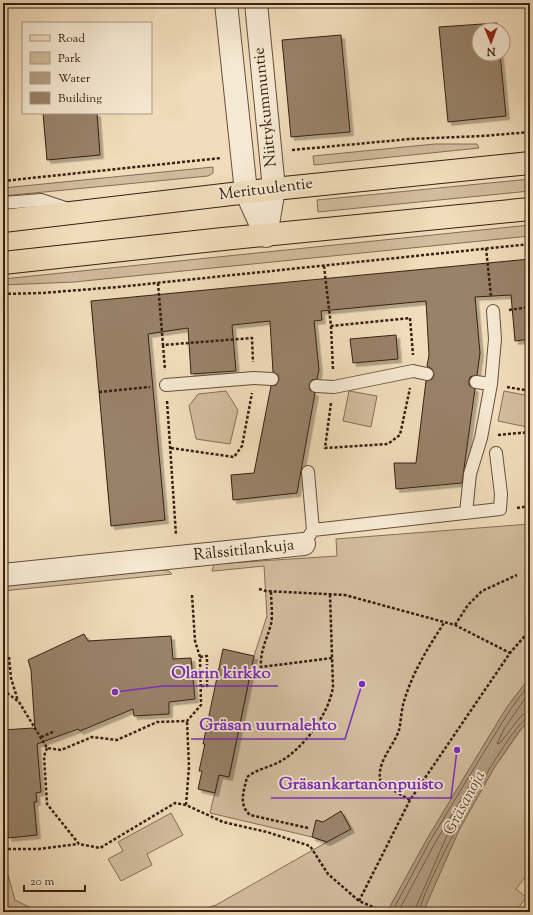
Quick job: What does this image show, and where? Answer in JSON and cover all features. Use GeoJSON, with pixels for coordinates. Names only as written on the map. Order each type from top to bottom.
{"type":"FeatureCollection","features":[{"type":"Feature","properties":{"kind":"main road","name":"Merituulentie"},"geometry":{"type":"LineString","coordinates":[[3,221],[81,213],[246,192],[530,163]]}},
{"type":"Feature","properties":{"kind":"main road"},"geometry":{"type":"LineString","coordinates":[[3,263],[530,209]]}},
{"type":"Feature","properties":{"kind":"street","name":"Niittykummuntie"},"geometry":{"type":"LineString","coordinates":[[226,3],[246,192],[266,236]]}},
{"type":"Feature","properties":{"kind":"street","name":"Niittykummuntie"},"geometry":{"type":"LineString","coordinates":[[256,3],[274,189],[266,236]]}},
{"type":"Feature","properties":{"kind":"street","name":"Rälssitilankuja"},"geometry":{"type":"LineString","coordinates":[[3,575],[309,537]]}},
{"type":"Feature","properties":{"kind":"lane"},"geometry":{"type":"LineString","coordinates":[[3,204],[41,200],[81,213]]}},
{"type":"Feature","properties":{"kind":"lane"},"geometry":{"type":"LineString","coordinates":[[466,513],[470,474],[481,438],[491,384],[494,347],[493,311]]}},
{"type":"Feature","properties":{"kind":"lane"},"geometry":{"type":"LineString","coordinates":[[316,386],[334,388],[413,372],[426,374]]}},
{"type":"Feature","properties":{"kind":"lane"},"geometry":{"type":"LineString","coordinates":[[166,385],[254,378],[272,379]]}},
{"type":"Feature","properties":{"kind":"lane"},"geometry":{"type":"LineString","coordinates":[[476,382],[491,384]]}},
{"type":"Feature","properties":{"kind":"lane","name":"Rälssitilankuja"},"geometry":{"type":"LineString","coordinates":[[309,537],[500,509],[501,494],[496,452]]}},
{"type":"Feature","properties":{"kind":"lane"},"geometry":{"type":"LineString","coordinates":[[308,472],[309,537]]}},
{"type":"Feature","properties":{"kind":"path"},"geometry":{"type":"LineString","coordinates":[[271,153],[410,139],[530,132]]}},
{"type":"Feature","properties":{"kind":"path"},"geometry":{"type":"LineString","coordinates":[[3,181],[243,156]]}},
{"type":"Feature","properties":{"kind":"path"},"geometry":{"type":"LineString","coordinates":[[3,294],[42,293],[158,283],[530,244]]}},
{"type":"Feature","properties":{"kind":"path"},"geometry":{"type":"LineString","coordinates":[[486,248],[491,296]]}},
{"type":"Feature","properties":{"kind":"path"},"geometry":{"type":"LineString","coordinates":[[324,266],[331,326],[410,318],[413,372],[400,435],[388,444],[325,448]]}},
{"type":"Feature","properties":{"kind":"path"},"geometry":{"type":"LineString","coordinates":[[158,283],[163,345],[252,338],[254,378],[242,446],[234,457],[171,448],[171,481],[176,540]]}},
{"type":"Feature","properties":{"kind":"path"},"geometry":{"type":"LineString","coordinates":[[491,384],[530,391]]}},
{"type":"Feature","properties":{"kind":"path"},"geometry":{"type":"LineString","coordinates":[[99,392],[166,385]]}},
{"type":"Feature","properties":{"kind":"path"},"geometry":{"type":"LineString","coordinates":[[481,438],[530,432]]}},
{"type":"Feature","properties":{"kind":"path"},"geometry":{"type":"LineString","coordinates":[[455,625],[468,605],[482,591],[517,575]]}},
{"type":"Feature","properties":{"kind":"path"},"geometry":{"type":"LineString","coordinates":[[259,589],[271,592],[345,595],[455,625],[510,653]]}},
{"type":"Feature","properties":{"kind":"path"},"geometry":{"type":"LineString","coordinates":[[271,592],[271,623],[263,644],[261,659],[262,667],[332,658]]}},
{"type":"Feature","properties":{"kind":"path"},"geometry":{"type":"LineString","coordinates":[[308,828],[250,815],[245,811],[242,801],[248,777],[282,760],[305,739],[323,715],[331,700],[333,687],[330,594]]}},
{"type":"Feature","properties":{"kind":"path"},"geometry":{"type":"LineString","coordinates":[[186,804],[189,768],[187,721],[201,705],[200,657],[195,641],[192,595]]}},
{"type":"Feature","properties":{"kind":"path"},"geometry":{"type":"LineString","coordinates":[[410,800],[381,784],[379,777],[381,766],[398,730],[404,705],[422,657],[444,623]]}},
{"type":"Feature","properties":{"kind":"path"},"geometry":{"type":"LineString","coordinates":[[359,901],[410,800],[510,653],[530,630]]}},
{"type":"Feature","properties":{"kind":"path"},"geometry":{"type":"LineString","coordinates":[[200,657],[207,656],[207,686],[201,686]]}},
{"type":"Feature","properties":{"kind":"path"},"geometry":{"type":"LineString","coordinates":[[9,657],[11,678],[18,702],[47,748],[44,756],[47,804],[79,844]]}},
{"type":"Feature","properties":{"kind":"path"},"geometry":{"type":"LineString","coordinates":[[3,690],[18,702]]}},
{"type":"Feature","properties":{"kind":"path"},"geometry":{"type":"LineString","coordinates":[[47,748],[61,750],[92,737],[117,740],[157,722],[187,721]]}},
{"type":"Feature","properties":{"kind":"path"},"geometry":{"type":"LineString","coordinates":[[41,737],[55,731]]}},
{"type":"Feature","properties":{"kind":"path"},"geometry":{"type":"LineString","coordinates":[[3,849],[39,848],[79,844],[100,848],[174,803],[186,804],[223,822],[267,832],[310,846],[328,874],[359,901],[385,912]]}},
{"type":"Feature","properties":{"kind":"green space"},"geometry":{"type":"Polygon","coordinates":[[[435,144],[477,144],[479,148],[314,165],[313,156],[435,144]]]}},
{"type":"Feature","properties":{"kind":"green space"},"geometry":{"type":"Polygon","coordinates":[[[213,167],[213,173],[208,176],[3,196],[3,188],[213,167]]]}},
{"type":"Feature","properties":{"kind":"green space"},"geometry":{"type":"Polygon","coordinates":[[[530,179],[530,191],[318,212],[317,200],[530,179]]]}},
{"type":"Feature","properties":{"kind":"green space"},"geometry":{"type":"Polygon","coordinates":[[[530,225],[530,236],[74,282],[3,285],[3,279],[530,225]]]}},
{"type":"Feature","properties":{"kind":"green space"},"geometry":{"type":"Polygon","coordinates":[[[226,391],[238,410],[230,444],[196,439],[189,406],[198,394],[226,391]]]}},
{"type":"Feature","properties":{"kind":"green space"},"geometry":{"type":"Polygon","coordinates":[[[349,391],[377,396],[371,427],[343,421],[349,391]]]}},
{"type":"Feature","properties":{"kind":"green space"},"geometry":{"type":"Polygon","coordinates":[[[504,391],[530,396],[527,427],[498,421],[504,391]]]}},
{"type":"Feature","properties":{"kind":"green space"},"geometry":{"type":"Polygon","coordinates":[[[530,524],[530,677],[507,707],[465,776],[427,839],[387,912],[193,912],[216,905],[327,842],[312,837],[210,813],[219,775],[229,777],[254,656],[267,616],[264,566],[212,571],[214,564],[337,556],[336,539],[530,524]]]}},
{"type":"Feature","properties":{"kind":"green space"},"geometry":{"type":"Polygon","coordinates":[[[162,570],[169,571],[172,574],[3,591],[3,586],[162,570]]]}},
{"type":"Feature","properties":{"kind":"green space"},"geometry":{"type":"Polygon","coordinates":[[[530,719],[530,871],[516,889],[526,897],[516,912],[423,912],[459,830],[494,768],[530,719]]]}},
{"type":"Feature","properties":{"kind":"green space"},"geometry":{"type":"Polygon","coordinates":[[[171,813],[183,835],[147,854],[152,865],[121,881],[108,859],[123,851],[118,842],[171,813]]]}},
{"type":"Feature","properties":{"kind":"green space"},"geometry":{"type":"Polygon","coordinates":[[[3,857],[15,900],[39,912],[3,912],[3,857]]]}},
{"type":"Feature","properties":{"kind":"water","name":"Gräsanoja"},"geometry":{"type":"Polygon","coordinates":[[[530,677],[530,719],[519,731],[494,768],[459,830],[423,912],[387,912],[427,839],[465,776],[507,707],[530,677]]]}},
{"type":"Feature","properties":{"kind":"building"},"geometry":{"type":"Polygon","coordinates":[[[471,25],[471,62],[501,62],[506,116],[448,122],[439,27],[471,25]]]}},
{"type":"Feature","properties":{"kind":"building"},"geometry":{"type":"Polygon","coordinates":[[[341,35],[350,132],[291,137],[282,40],[341,35]]]}},
{"type":"Feature","properties":{"kind":"building"},"geometry":{"type":"Polygon","coordinates":[[[43,114],[97,114],[100,155],[47,160],[43,114]]]}},
{"type":"Feature","properties":{"kind":"building"},"geometry":{"type":"Polygon","coordinates":[[[530,259],[530,339],[515,341],[511,295],[475,297],[480,353],[477,375],[470,377],[469,381],[469,385],[475,389],[462,483],[396,489],[394,463],[416,463],[426,381],[432,379],[434,375],[432,369],[427,366],[429,355],[426,301],[321,311],[322,320],[314,321],[319,370],[317,379],[312,380],[309,385],[310,390],[315,393],[297,493],[233,500],[231,475],[254,473],[271,386],[276,385],[279,380],[278,375],[273,372],[270,321],[232,325],[236,371],[191,374],[188,328],[148,334],[165,520],[111,526],[91,301],[530,259]]]}},
{"type":"Feature","properties":{"kind":"building"},"geometry":{"type":"Polygon","coordinates":[[[396,335],[398,359],[353,363],[350,339],[396,335]]]}},
{"type":"Feature","properties":{"kind":"building"},"geometry":{"type":"Polygon","coordinates":[[[84,634],[88,641],[171,636],[173,659],[191,658],[195,699],[169,702],[169,714],[134,716],[133,709],[80,731],[78,729],[37,744],[41,792],[36,793],[37,802],[34,802],[37,835],[8,838],[7,820],[3,820],[3,730],[33,728],[35,730],[31,670],[28,660],[84,634]]]}},
{"type":"Feature","properties":{"kind":"building"},"geometry":{"type":"Polygon","coordinates":[[[223,649],[254,656],[229,777],[219,775],[215,793],[198,789],[202,771],[199,771],[205,744],[203,744],[223,649]]]}},
{"type":"Feature","properties":{"kind":"building"},"geometry":{"type":"Polygon","coordinates":[[[341,811],[351,829],[327,842],[312,837],[316,820],[323,822],[341,811]]]}},
{"type":"Feature","properties":{"kind":"place","name":"Gräsan uurnalehto"},"geometry":{"type":"Point","coordinates":[362,684]}},
{"type":"Feature","properties":{"kind":"place","name":"Olarin kirkko"},"geometry":{"type":"Point","coordinates":[115,692]}},
{"type":"Feature","properties":{"kind":"place","name":"Gräsankartanonpuisto"},"geometry":{"type":"Point","coordinates":[457,750]}}]}
